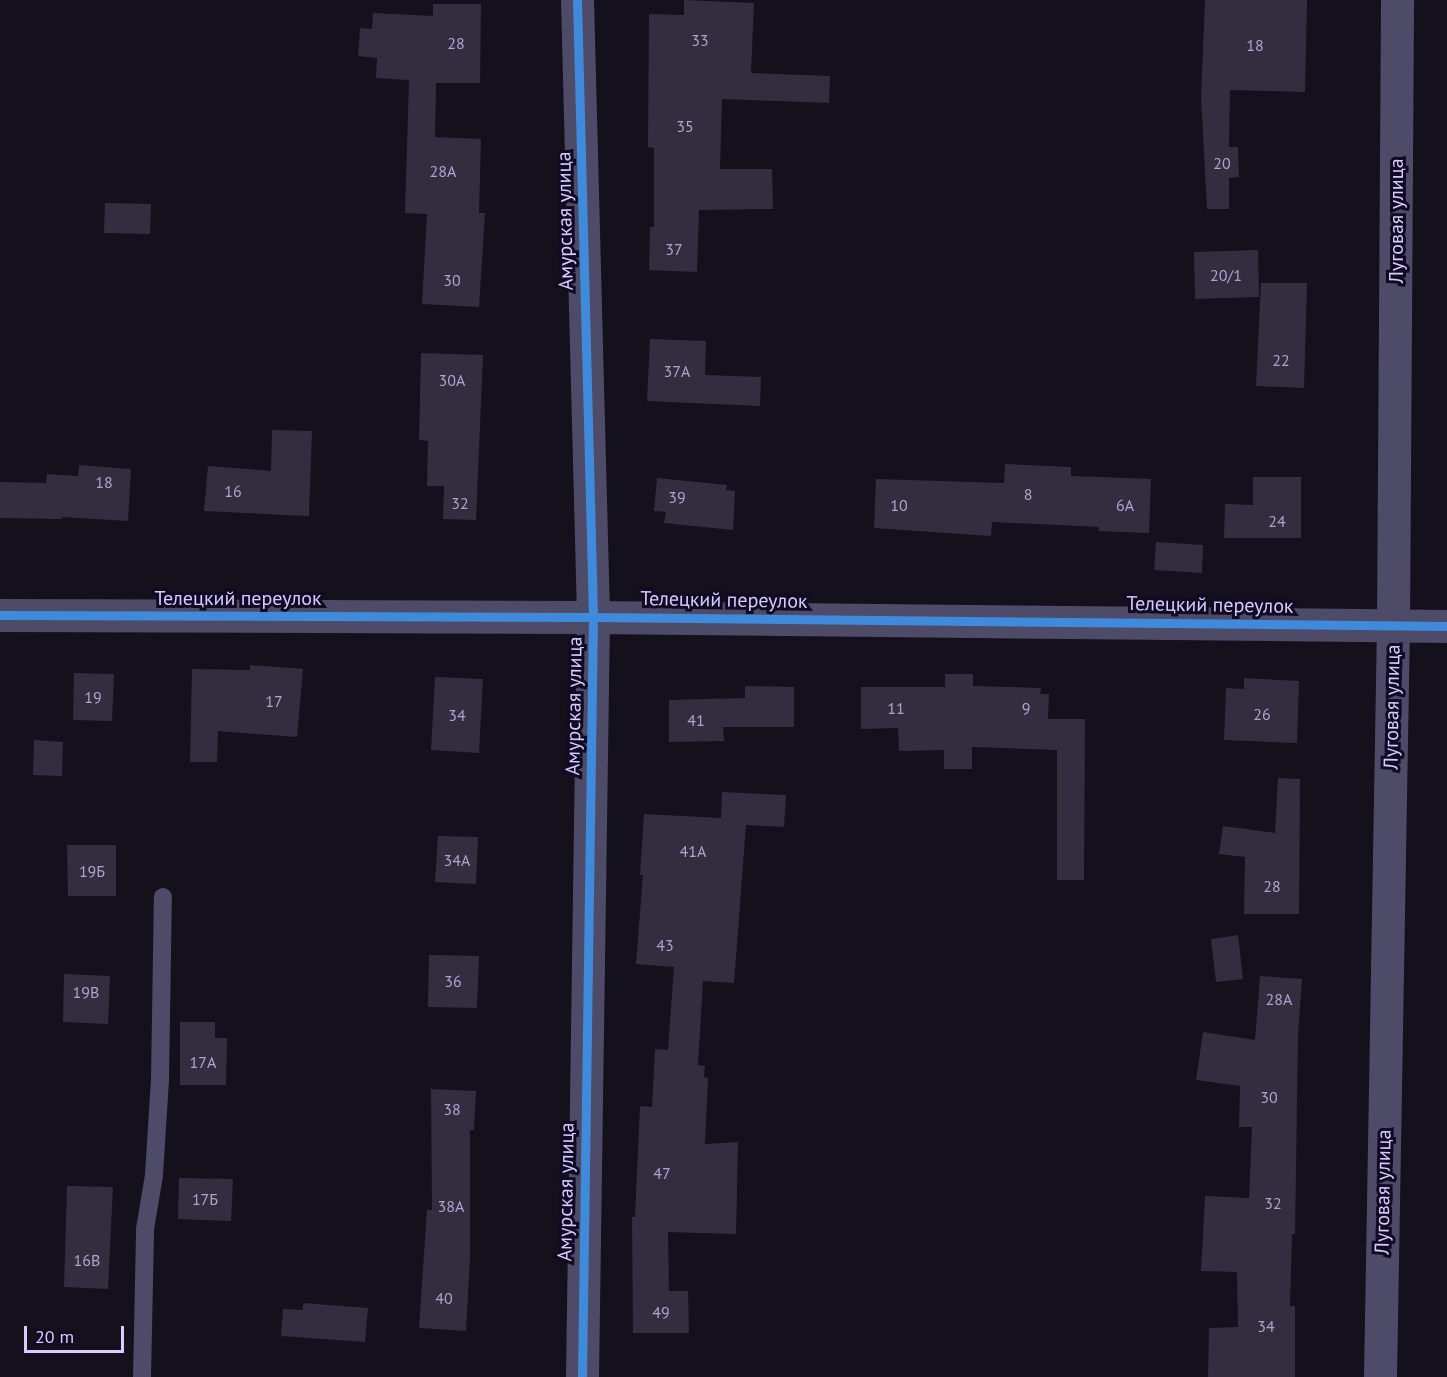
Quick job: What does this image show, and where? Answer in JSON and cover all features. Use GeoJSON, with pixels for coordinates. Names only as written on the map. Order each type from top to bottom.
{"type":"FeatureCollection","features":[{"type":"Feature","properties":{"kind":"street","name":"Амурская улица"},"geometry":{"type":"LineString","coordinates":[[577,0],[593,617],[582,1377]]}},
{"type":"Feature","properties":{"kind":"street","name":"Луговая улица"},"geometry":{"type":"LineString","coordinates":[[1380,1377],[1393,625],[1397,0]]}},
{"type":"Feature","properties":{"kind":"street","name":"Телецкий переулок"},"geometry":{"type":"LineString","coordinates":[[0,615],[593,617],[1447,626]]}},
{"type":"Feature","properties":{"kind":"lane"},"geometry":{"type":"LineString","coordinates":[[142,1377],[145,1229],[154,1175],[160,1080],[163,897]]}},
{"type":"Feature","properties":{"kind":"building"},"geometry":{"type":"Polygon","coordinates":[[[684,0],[754,3],[751,73],[830,76],[829,103],[722,99],[720,169],[772,169],[773,209],[699,210],[697,272],[649,270],[650,227],[654,227],[654,148],[648,147],[649,14],[684,15],[684,0]]]}},
{"type":"Feature","properties":{"kind":"building"},"geometry":{"type":"Polygon","coordinates":[[[1205,0],[1307,0],[1305,92],[1230,90],[1229,147],[1238,147],[1239,177],[1229,178],[1229,209],[1207,209],[1201,97],[1205,0]]]}},
{"type":"Feature","properties":{"kind":"building"},"geometry":{"type":"Polygon","coordinates":[[[433,4],[481,4],[480,83],[436,83],[435,137],[481,139],[479,213],[485,213],[479,307],[422,304],[427,214],[405,213],[409,80],[376,78],[377,58],[358,56],[360,28],[372,29],[373,13],[433,16],[433,4]]]}},
{"type":"Feature","properties":{"kind":"building"},"geometry":{"type":"Polygon","coordinates":[[[105,203],[151,204],[150,234],[104,233],[105,203]]]}},
{"type":"Feature","properties":{"kind":"building"},"geometry":{"type":"Polygon","coordinates":[[[1258,250],[1259,297],[1195,299],[1194,252],[1258,250]]]}},
{"type":"Feature","properties":{"kind":"building"},"geometry":{"type":"Polygon","coordinates":[[[1261,283],[1307,283],[1304,388],[1256,386],[1261,283]]]}},
{"type":"Feature","properties":{"kind":"building"},"geometry":{"type":"Polygon","coordinates":[[[650,339],[706,341],[705,375],[761,377],[760,406],[647,401],[650,339]]]}},
{"type":"Feature","properties":{"kind":"building"},"geometry":{"type":"Polygon","coordinates":[[[421,353],[483,355],[476,520],[443,519],[444,486],[427,486],[428,441],[419,440],[421,353]]]}},
{"type":"Feature","properties":{"kind":"building"},"geometry":{"type":"Polygon","coordinates":[[[272,430],[312,431],[309,516],[204,511],[208,466],[271,471],[272,430]]]}},
{"type":"Feature","properties":{"kind":"building"},"geometry":{"type":"Polygon","coordinates":[[[1005,464],[1071,467],[1071,476],[1151,479],[1149,533],[1099,531],[1099,527],[992,522],[991,536],[874,528],[876,479],[1004,483],[1005,464]]]}},
{"type":"Feature","properties":{"kind":"building"},"geometry":{"type":"Polygon","coordinates":[[[79,465],[131,469],[128,521],[62,517],[62,519],[0,518],[0,482],[46,483],[47,474],[78,476],[79,465]]]}},
{"type":"Feature","properties":{"kind":"building"},"geometry":{"type":"Polygon","coordinates":[[[1253,477],[1301,477],[1301,538],[1224,538],[1225,504],[1253,505],[1253,477]]]}},
{"type":"Feature","properties":{"kind":"building"},"geometry":{"type":"Polygon","coordinates":[[[657,478],[727,485],[726,490],[735,491],[733,530],[664,523],[666,512],[654,511],[657,478]]]}},
{"type":"Feature","properties":{"kind":"building"},"geometry":{"type":"Polygon","coordinates":[[[1156,542],[1203,545],[1202,573],[1154,570],[1156,542]]]}},
{"type":"Feature","properties":{"kind":"building"},"geometry":{"type":"Polygon","coordinates":[[[250,665],[303,669],[297,737],[218,731],[217,762],[190,762],[192,669],[250,670],[250,665]]]}},
{"type":"Feature","properties":{"kind":"building"},"geometry":{"type":"Polygon","coordinates":[[[74,673],[114,674],[112,721],[73,720],[74,673]]]}},
{"type":"Feature","properties":{"kind":"building"},"geometry":{"type":"Polygon","coordinates":[[[945,674],[973,674],[973,686],[1041,688],[1040,694],[1049,694],[1048,719],[1085,719],[1084,880],[1057,880],[1057,750],[972,747],[972,769],[944,769],[944,750],[899,751],[898,728],[861,729],[861,687],[945,687],[945,674]]]}},
{"type":"Feature","properties":{"kind":"building"},"geometry":{"type":"Polygon","coordinates":[[[435,677],[483,679],[479,753],[431,750],[435,677]]]}},
{"type":"Feature","properties":{"kind":"building"},"geometry":{"type":"Polygon","coordinates":[[[1244,678],[1299,681],[1297,743],[1224,740],[1226,688],[1244,689],[1244,678]]]}},
{"type":"Feature","properties":{"kind":"building"},"geometry":{"type":"Polygon","coordinates":[[[745,686],[794,687],[794,727],[723,727],[724,741],[669,742],[669,700],[745,698],[745,686]]]}},
{"type":"Feature","properties":{"kind":"building"},"geometry":{"type":"Polygon","coordinates":[[[34,740],[63,742],[62,776],[33,775],[34,740]]]}},
{"type":"Feature","properties":{"kind":"building"},"geometry":{"type":"Polygon","coordinates":[[[1278,778],[1300,779],[1299,914],[1244,914],[1245,857],[1219,854],[1223,826],[1275,833],[1278,778]]]}},
{"type":"Feature","properties":{"kind":"building"},"geometry":{"type":"Polygon","coordinates":[[[722,792],[786,795],[784,827],[746,825],[734,983],[703,981],[698,1065],[705,1066],[704,1077],[708,1078],[705,1144],[738,1142],[736,1234],[668,1232],[669,1291],[688,1291],[689,1333],[633,1333],[632,1217],[635,1217],[640,1106],[652,1107],[655,1049],[668,1050],[674,967],[636,964],[643,875],[640,875],[644,814],[721,818],[722,792]]]}},
{"type":"Feature","properties":{"kind":"building"},"geometry":{"type":"Polygon","coordinates":[[[438,836],[478,837],[476,884],[435,882],[438,836]]]}},
{"type":"Feature","properties":{"kind":"building"},"geometry":{"type":"Polygon","coordinates":[[[67,845],[116,845],[116,896],[68,896],[67,845]]]}},
{"type":"Feature","properties":{"kind":"building"},"geometry":{"type":"Polygon","coordinates":[[[1238,935],[1243,979],[1216,982],[1211,939],[1238,935]]]}},
{"type":"Feature","properties":{"kind":"building"},"geometry":{"type":"Polygon","coordinates":[[[429,955],[479,956],[477,1008],[428,1007],[429,955]]]}},
{"type":"Feature","properties":{"kind":"building"},"geometry":{"type":"Polygon","coordinates":[[[64,974],[110,976],[108,1024],[63,1022],[64,974]]]}},
{"type":"Feature","properties":{"kind":"building"},"geometry":{"type":"Polygon","coordinates":[[[1260,976],[1302,979],[1298,1034],[1295,1234],[1292,1234],[1290,1306],[1295,1306],[1295,1377],[1208,1377],[1209,1328],[1238,1327],[1237,1272],[1201,1271],[1205,1196],[1249,1198],[1252,1127],[1239,1127],[1240,1086],[1196,1080],[1203,1032],[1255,1040],[1260,976]]]}},
{"type":"Feature","properties":{"kind":"building"},"geometry":{"type":"Polygon","coordinates":[[[180,1022],[215,1022],[215,1038],[227,1038],[226,1085],[180,1085],[180,1022]]]}},
{"type":"Feature","properties":{"kind":"building"},"geometry":{"type":"Polygon","coordinates":[[[431,1089],[476,1091],[474,1130],[470,1130],[470,1258],[466,1331],[419,1328],[427,1210],[432,1210],[431,1089]]]}},
{"type":"Feature","properties":{"kind":"building"},"geometry":{"type":"Polygon","coordinates":[[[179,1178],[233,1179],[231,1221],[178,1219],[179,1178]]]}},
{"type":"Feature","properties":{"kind":"building"},"geometry":{"type":"Polygon","coordinates":[[[67,1186],[113,1187],[108,1289],[64,1287],[67,1186]]]}},
{"type":"Feature","properties":{"kind":"building"},"geometry":{"type":"Polygon","coordinates":[[[303,1303],[368,1308],[365,1342],[281,1336],[283,1309],[303,1310],[303,1303]]]}},
{"type":"Feature","properties":{"kind":"cycle path"},"geometry":{"type":"LineString","coordinates":[[577,0],[593,617],[582,1377]]}},
{"type":"Feature","properties":{"kind":"cycle path"},"geometry":{"type":"LineString","coordinates":[[0,615],[593,617],[1447,626]]}}]}
